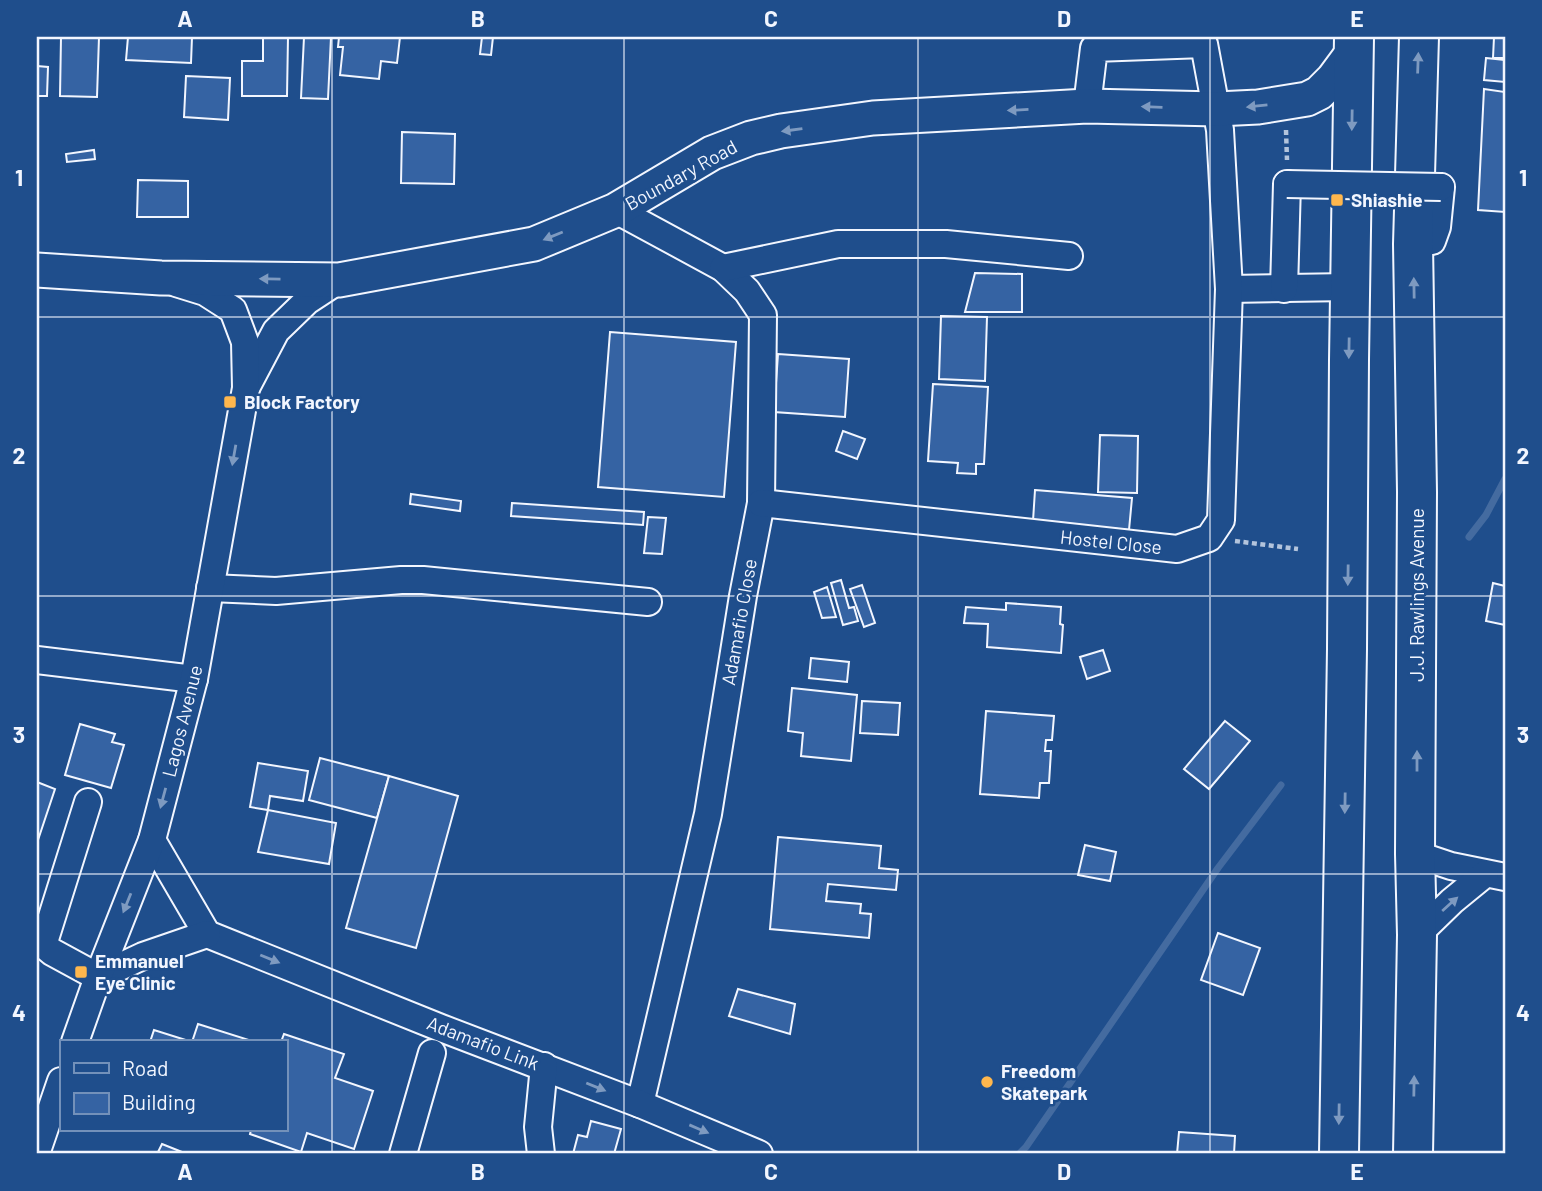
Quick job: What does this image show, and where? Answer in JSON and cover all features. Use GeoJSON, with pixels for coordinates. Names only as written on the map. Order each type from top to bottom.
{"type":"FeatureCollection","features":[{"type":"Feature","properties":{"kind":"highway","name":"J.J. Rawlings Avenue"},"geometry":{"type":"LineString","coordinates":[[1413,1154],[1417,935],[1417,479],[1413,244],[1429,139],[1419,37]]}},
{"type":"Feature","properties":{"kind":"highway"},"geometry":{"type":"LineString","coordinates":[[1339,1154],[1354,44]]}},
{"type":"Feature","properties":{"kind":"main road","name":"Boundary Road"},"geometry":{"type":"LineString","coordinates":[[37,270],[161,278],[339,280],[534,244],[617,210],[712,153],[751,138],[781,131],[873,118],[1087,106],[1217,109],[1258,107],[1307,99],[1319,93],[1333,79],[1354,44]]}},
{"type":"Feature","properties":{"kind":"street"},"geometry":{"type":"LineString","coordinates":[[1087,106],[1094,48],[1204,44],[1220,130],[1229,289],[1221,520],[1209,538]]}},
{"type":"Feature","properties":{"kind":"street"},"geometry":{"type":"LineString","coordinates":[[1284,289],[1287,184],[1441,187],[1437,227],[1432,241],[1413,244]]}},
{"type":"Feature","properties":{"kind":"street","name":"Adamafio Close"},"geometry":{"type":"LineString","coordinates":[[617,210],[723,268],[747,291],[763,315],[761,503],[743,596],[708,814],[640,1104]]}},
{"type":"Feature","properties":{"kind":"street"},"geometry":{"type":"LineString","coordinates":[[723,268],[838,244],[946,244],[1069,256]]}},
{"type":"Feature","properties":{"kind":"street","name":"Lagos Avenue"},"geometry":{"type":"LineString","coordinates":[[76,1040],[152,840],[194,679],[246,388],[246,342],[233,310],[205,292],[161,278]]}},
{"type":"Feature","properties":{"kind":"street","name":"Lagos Avenue"},"geometry":{"type":"LineString","coordinates":[[246,388],[276,331],[307,301],[339,280]]}},
{"type":"Feature","properties":{"kind":"street"},"geometry":{"type":"LineString","coordinates":[[1229,289],[1350,287]]}},
{"type":"Feature","properties":{"kind":"street","name":"Hostel Close"},"geometry":{"type":"LineString","coordinates":[[761,503],[1177,549],[1209,538]]}},
{"type":"Feature","properties":{"kind":"street"},"geometry":{"type":"LineString","coordinates":[[210,588],[276,591],[423,580],[648,602]]}},
{"type":"Feature","properties":{"kind":"street"},"geometry":{"type":"LineString","coordinates":[[37,660],[194,679]]}},
{"type":"Feature","properties":{"kind":"street"},"geometry":{"type":"LineString","coordinates":[[88,802],[45,939],[46,947],[52,952],[98,977],[143,956],[207,933],[152,840]]}},
{"type":"Feature","properties":{"kind":"street"},"geometry":{"type":"LineString","coordinates":[[1415,854],[1495,876]]}},
{"type":"Feature","properties":{"kind":"street"},"geometry":{"type":"LineString","coordinates":[[1417,935],[1452,901],[1495,876]]}},
{"type":"Feature","properties":{"kind":"street","name":"Adamafio Link"},"geometry":{"type":"LineString","coordinates":[[207,933],[441,1028],[640,1104],[759,1154]]}},
{"type":"Feature","properties":{"kind":"street"},"geometry":{"type":"LineString","coordinates":[[403,1154],[432,1053]]}},
{"type":"Feature","properties":{"kind":"street"},"geometry":{"type":"LineString","coordinates":[[541,1154],[538,1127],[544,1066]]}},
{"type":"Feature","properties":{"kind":"street"},"geometry":{"type":"LineString","coordinates":[[37,1151],[60,1085]]}},
{"type":"Feature","properties":{"kind":"path"},"geometry":{"type":"LineString","coordinates":[[1286,129],[1287,184]]}},
{"type":"Feature","properties":{"kind":"path"},"geometry":{"type":"LineString","coordinates":[[1209,538],[1298,549]]}},
{"type":"Feature","properties":{"kind":"building"},"geometry":{"type":"Polygon","coordinates":[[[61,37],[99,37],[97,97],[60,96],[61,37]]]}},
{"type":"Feature","properties":{"kind":"building"},"geometry":{"type":"Polygon","coordinates":[[[128,37],[192,37],[191,63],[126,60],[128,37]]]}},
{"type":"Feature","properties":{"kind":"building"},"geometry":{"type":"Polygon","coordinates":[[[263,37],[288,37],[287,96],[242,96],[242,61],[263,61],[263,37]]]}},
{"type":"Feature","properties":{"kind":"building"},"geometry":{"type":"Polygon","coordinates":[[[304,37],[331,37],[328,99],[301,98],[304,37]]]}},
{"type":"Feature","properties":{"kind":"building"},"geometry":{"type":"Polygon","coordinates":[[[339,37],[400,37],[397,63],[381,61],[379,79],[340,75],[343,47],[338,47],[339,37]]]}},
{"type":"Feature","properties":{"kind":"building"},"geometry":{"type":"Polygon","coordinates":[[[482,37],[493,37],[491,55],[480,54],[482,37]]]}},
{"type":"Feature","properties":{"kind":"building"},"geometry":{"type":"Polygon","coordinates":[[[1494,37],[1505,37],[1505,58],[1493,58],[1494,37]]]}},
{"type":"Feature","properties":{"kind":"building"},"geometry":{"type":"Polygon","coordinates":[[[1486,58],[1505,60],[1505,82],[1484,80],[1486,58]]]}},
{"type":"Feature","properties":{"kind":"building"},"geometry":{"type":"Polygon","coordinates":[[[37,66],[48,67],[47,96],[37,96],[37,66]]]}},
{"type":"Feature","properties":{"kind":"building"},"geometry":{"type":"Polygon","coordinates":[[[186,76],[230,78],[228,120],[184,117],[186,76]]]}},
{"type":"Feature","properties":{"kind":"building"},"geometry":{"type":"Polygon","coordinates":[[[1484,89],[1505,92],[1505,212],[1478,210],[1484,89]]]}},
{"type":"Feature","properties":{"kind":"building"},"geometry":{"type":"Polygon","coordinates":[[[402,132],[455,134],[454,184],[401,183],[402,132]]]}},
{"type":"Feature","properties":{"kind":"building"},"geometry":{"type":"Polygon","coordinates":[[[94,150],[95,159],[67,162],[66,154],[94,150]]]}},
{"type":"Feature","properties":{"kind":"building"},"geometry":{"type":"Polygon","coordinates":[[[138,180],[188,181],[188,217],[137,217],[138,180]]]}},
{"type":"Feature","properties":{"kind":"building"},"geometry":{"type":"Polygon","coordinates":[[[975,273],[1022,274],[1022,312],[965,312],[975,273]]]}},
{"type":"Feature","properties":{"kind":"building"},"geometry":{"type":"Polygon","coordinates":[[[941,316],[987,317],[985,381],[939,379],[941,316]]]}},
{"type":"Feature","properties":{"kind":"building"},"geometry":{"type":"Polygon","coordinates":[[[610,332],[736,342],[724,497],[598,487],[610,332]]]}},
{"type":"Feature","properties":{"kind":"building"},"geometry":{"type":"Polygon","coordinates":[[[778,354],[849,359],[845,417],[774,412],[778,354]]]}},
{"type":"Feature","properties":{"kind":"building"},"geometry":{"type":"Polygon","coordinates":[[[933,384],[988,387],[984,464],[976,464],[976,474],[957,473],[958,463],[928,461],[933,384]]]}},
{"type":"Feature","properties":{"kind":"building"},"geometry":{"type":"Polygon","coordinates":[[[843,431],[865,439],[857,459],[836,451],[843,431]]]}},
{"type":"Feature","properties":{"kind":"building"},"geometry":{"type":"Polygon","coordinates":[[[1100,435],[1138,436],[1137,493],[1098,492],[1100,435]]]}},
{"type":"Feature","properties":{"kind":"building"},"geometry":{"type":"Polygon","coordinates":[[[1035,490],[1132,498],[1129,530],[1033,521],[1035,490]]]}},
{"type":"Feature","properties":{"kind":"building"},"geometry":{"type":"Polygon","coordinates":[[[411,494],[461,501],[460,511],[410,504],[411,494]]]}},
{"type":"Feature","properties":{"kind":"building"},"geometry":{"type":"Polygon","coordinates":[[[512,503],[644,512],[643,525],[511,516],[512,503]]]}},
{"type":"Feature","properties":{"kind":"building"},"geometry":{"type":"Polygon","coordinates":[[[648,517],[666,518],[662,554],[644,553],[648,517]]]}},
{"type":"Feature","properties":{"kind":"building"},"geometry":{"type":"Polygon","coordinates":[[[841,580],[849,608],[854,607],[858,621],[843,625],[831,583],[841,580]]]}},
{"type":"Feature","properties":{"kind":"building"},"geometry":{"type":"Polygon","coordinates":[[[1493,583],[1505,586],[1505,625],[1486,621],[1493,583]]]}},
{"type":"Feature","properties":{"kind":"building"},"geometry":{"type":"Polygon","coordinates":[[[862,585],[875,623],[864,627],[850,589],[862,585]]]}},
{"type":"Feature","properties":{"kind":"building"},"geometry":{"type":"Polygon","coordinates":[[[827,587],[836,617],[822,618],[814,592],[827,587]]]}},
{"type":"Feature","properties":{"kind":"building"},"geometry":{"type":"Polygon","coordinates":[[[1006,603],[1061,607],[1061,653],[987,647],[988,624],[964,623],[966,607],[1006,610],[1006,603]]]}},
{"type":"Feature","properties":{"kind":"building"},"geometry":{"type":"Polygon","coordinates":[[[1103,650],[1110,671],[1087,679],[1080,657],[1103,650]]]}},
{"type":"Feature","properties":{"kind":"building"},"geometry":{"type":"Polygon","coordinates":[[[811,658],[849,662],[847,682],[809,678],[811,658]]]}},
{"type":"Feature","properties":{"kind":"building"},"geometry":{"type":"Polygon","coordinates":[[[792,688],[857,695],[851,761],[801,756],[803,733],[788,731],[792,688]]]}},
{"type":"Feature","properties":{"kind":"building"},"geometry":{"type":"Polygon","coordinates":[[[862,701],[900,703],[898,735],[860,733],[862,701]]]}},
{"type":"Feature","properties":{"kind":"building"},"geometry":{"type":"Polygon","coordinates":[[[986,711],[1054,716],[1052,740],[1046,740],[1045,751],[1051,751],[1049,783],[1040,783],[1039,798],[980,794],[986,711]]]}},
{"type":"Feature","properties":{"kind":"building"},"geometry":{"type":"Polygon","coordinates":[[[1225,721],[1250,741],[1209,789],[1184,769],[1225,721]]]}},
{"type":"Feature","properties":{"kind":"building"},"geometry":{"type":"Polygon","coordinates":[[[80,724],[115,734],[112,742],[124,745],[111,788],[65,775],[80,724]]]}},
{"type":"Feature","properties":{"kind":"building"},"geometry":{"type":"Polygon","coordinates":[[[320,758],[389,776],[377,818],[309,800],[320,758]]]}},
{"type":"Feature","properties":{"kind":"building"},"geometry":{"type":"Polygon","coordinates":[[[258,763],[308,771],[303,801],[270,796],[268,810],[250,807],[258,763]]]}},
{"type":"Feature","properties":{"kind":"building"},"geometry":{"type":"Polygon","coordinates":[[[389,776],[458,796],[416,948],[346,928],[389,776]]]}},
{"type":"Feature","properties":{"kind":"building"},"geometry":{"type":"Polygon","coordinates":[[[37,782],[55,789],[37,843],[37,782]]]}},
{"type":"Feature","properties":{"kind":"building"},"geometry":{"type":"Polygon","coordinates":[[[268,810],[336,823],[329,864],[258,852],[268,810]]]}},
{"type":"Feature","properties":{"kind":"building"},"geometry":{"type":"Polygon","coordinates":[[[778,837],[881,846],[879,868],[898,870],[896,890],[828,884],[826,901],[861,904],[860,913],[871,914],[869,938],[770,929],[778,837]]]}},
{"type":"Feature","properties":{"kind":"building"},"geometry":{"type":"Polygon","coordinates":[[[1085,845],[1116,852],[1110,881],[1078,875],[1085,845]]]}},
{"type":"Feature","properties":{"kind":"building"},"geometry":{"type":"Polygon","coordinates":[[[1218,933],[1260,948],[1243,995],[1201,980],[1218,933]]]}},
{"type":"Feature","properties":{"kind":"building"},"geometry":{"type":"Polygon","coordinates":[[[738,989],[795,1004],[790,1034],[729,1016],[738,989]]]}},
{"type":"Feature","properties":{"kind":"building"},"geometry":{"type":"Polygon","coordinates":[[[198,1024],[249,1040],[193,1040],[198,1024]]]}},
{"type":"Feature","properties":{"kind":"building"},"geometry":{"type":"Polygon","coordinates":[[[154,1030],[186,1040],[151,1040],[154,1030]]]}},
{"type":"Feature","properties":{"kind":"building"},"geometry":{"type":"Polygon","coordinates":[[[284,1034],[344,1054],[335,1078],[373,1091],[354,1149],[307,1133],[301,1152],[250,1134],[287,1132],[287,1040],[282,1040],[284,1034]]]}},
{"type":"Feature","properties":{"kind":"building"},"geometry":{"type":"Polygon","coordinates":[[[591,1121],[621,1129],[614,1154],[573,1154],[578,1135],[587,1137],[591,1121]]]}},
{"type":"Feature","properties":{"kind":"building"},"geometry":{"type":"Polygon","coordinates":[[[1179,1132],[1235,1136],[1234,1154],[1177,1154],[1179,1132]]]}},
{"type":"Feature","properties":{"kind":"building"},"geometry":{"type":"Polygon","coordinates":[[[162,1144],[187,1154],[157,1154],[162,1144]]]}},
{"type":"Feature","properties":{"kind":"waterway"},"geometry":{"type":"LineString","coordinates":[[1469,537],[1486,515],[1505,479]]}},
{"type":"Feature","properties":{"kind":"waterway"},"geometry":{"type":"LineString","coordinates":[[1019,1154],[1218,868],[1281,785]]}},
{"type":"Feature","properties":{"kind":"place","name":"Shiashie"},"geometry":{"type":"Point","coordinates":[1337,200]}},
{"type":"Feature","properties":{"kind":"place","name":"Block Factory"},"geometry":{"type":"Point","coordinates":[230,402]}},
{"type":"Feature","properties":{"kind":"place","name":"Emmanuel Eye Clinic"},"geometry":{"type":"Point","coordinates":[81,972]}},
{"type":"Feature","properties":{"kind":"place","name":"Freedom Skatepark"},"geometry":{"type":"Point","coordinates":[987,1082]}}]}
